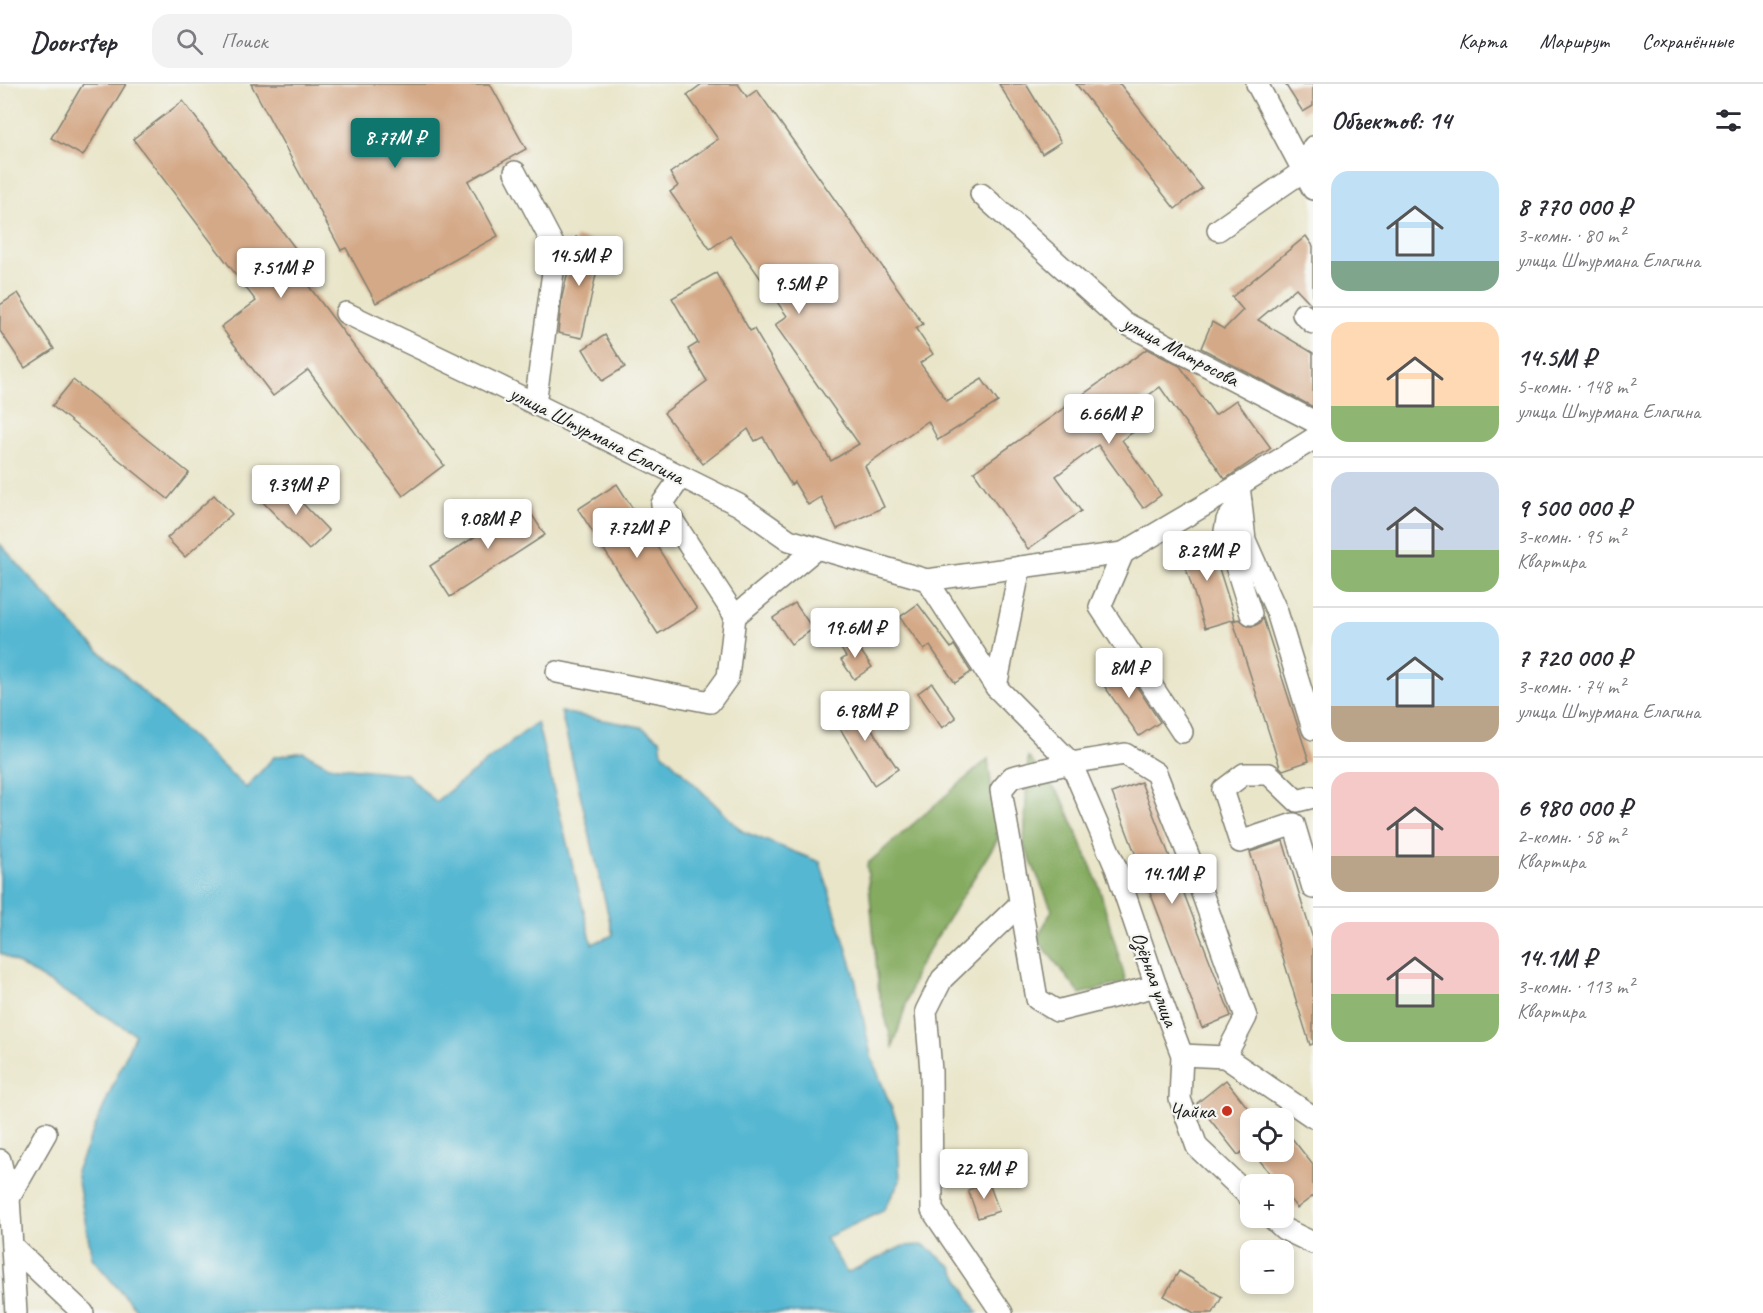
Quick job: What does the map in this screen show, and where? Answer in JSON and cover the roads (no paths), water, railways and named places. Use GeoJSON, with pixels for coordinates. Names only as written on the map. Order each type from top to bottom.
{"type":"FeatureCollection","features":[{"type":"Feature","properties":{"kind":"street"},"geometry":{"type":"LineString","coordinates":[[1257,84],[1308,180]]}},
{"type":"Feature","properties":{"kind":"street"},"geometry":{"type":"LineString","coordinates":[[1308,180],[1313,147]]}},
{"type":"Feature","properties":{"kind":"street"},"geometry":{"type":"LineString","coordinates":[[515,172],[556,250],[535,404]]}},
{"type":"Feature","properties":{"kind":"street"},"geometry":{"type":"LineString","coordinates":[[1218,230],[1308,180]]}},
{"type":"Feature","properties":{"kind":"street","name":"улица Матросова"},"geometry":{"type":"LineString","coordinates":[[981,194],[1123,322],[1313,421]]}},
{"type":"Feature","properties":{"kind":"street","name":"улица Штурмана Елагина"},"geometry":{"type":"LineString","coordinates":[[346,313],[739,505],[789,540],[927,580],[1123,553],[1240,494],[1313,439]]}},
{"type":"Feature","properties":{"kind":"street"},"geometry":{"type":"LineString","coordinates":[[557,672],[710,702],[728,677],[735,616],[662,504],[681,477]]}},
{"type":"Feature","properties":{"kind":"street"},"geometry":{"type":"LineString","coordinates":[[1240,494],[1227,520],[1225,531],[1251,614]]}},
{"type":"Feature","properties":{"kind":"street"},"geometry":{"type":"LineString","coordinates":[[1240,494],[1245,540],[1277,612],[1313,729]]}},
{"type":"Feature","properties":{"kind":"street"},"geometry":{"type":"LineString","coordinates":[[735,616],[817,548]]}},
{"type":"Feature","properties":{"kind":"street"},"geometry":{"type":"LineString","coordinates":[[1123,553],[1100,607],[1182,732]]}},
{"type":"Feature","properties":{"kind":"street"},"geometry":{"type":"LineString","coordinates":[[996,687],[1020,567]]}},
{"type":"Feature","properties":{"kind":"street","name":"Озёрная улица"},"geometry":{"type":"LineString","coordinates":[[927,580],[996,687],[1071,763],[1116,868],[1182,1055],[1180,1100],[1197,1147],[1240,1188]]}},
{"type":"Feature","properties":{"kind":"street"},"geometry":{"type":"LineString","coordinates":[[1156,986],[1057,1011],[1037,999],[1001,790],[1012,777],[1071,763],[1125,754],[1156,773],[1191,862],[1246,1017],[1225,1057]]}},
{"type":"Feature","properties":{"kind":"street"},"geometry":{"type":"LineString","coordinates":[[1313,797],[1297,801],[1269,774],[1244,774],[1224,790],[1240,842],[1294,824],[1313,888]]}},
{"type":"Feature","properties":{"kind":"street"},"geometry":{"type":"LineString","coordinates":[[1002,1313],[932,1210],[931,1071],[926,1011],[942,979],[1020,904]]}},
{"type":"Feature","properties":{"kind":"street"},"geometry":{"type":"LineString","coordinates":[[1182,1055],[1225,1057],[1313,1117]]}},
{"type":"Feature","properties":{"kind":"street"},"geometry":{"type":"LineString","coordinates":[[4,1195],[46,1133]]}},
{"type":"Feature","properties":{"kind":"street"},"geometry":{"type":"LineString","coordinates":[[0,1160],[12,1246],[16,1313]]}},
{"type":"Feature","properties":{"kind":"street"},"geometry":{"type":"LineString","coordinates":[[1283,1228],[1313,1243]]}},
{"type":"Feature","properties":{"kind":"street"},"geometry":{"type":"LineString","coordinates":[[12,1246],[83,1313]]}},
{"type":"Feature","properties":{"kind":"water"},"geometry":{"type":"Polygon","coordinates":[[[0,544],[79,632],[246,788],[274,757],[303,752],[329,766],[407,774],[435,802],[537,722],[592,944],[613,935],[561,712],[641,727],[660,739],[662,752],[742,831],[820,862],[854,973],[871,1056],[897,1122],[900,1181],[883,1211],[825,1238],[847,1273],[903,1246],[924,1245],[952,1267],[978,1313],[139,1313],[92,1258],[76,1171],[135,1034],[0,953],[0,544]]]}},
{"type":"Feature","properties":{"kind":"place","name":"Чайка"},"geometry":{"type":"Point","coordinates":[1227,1111]}}]}
